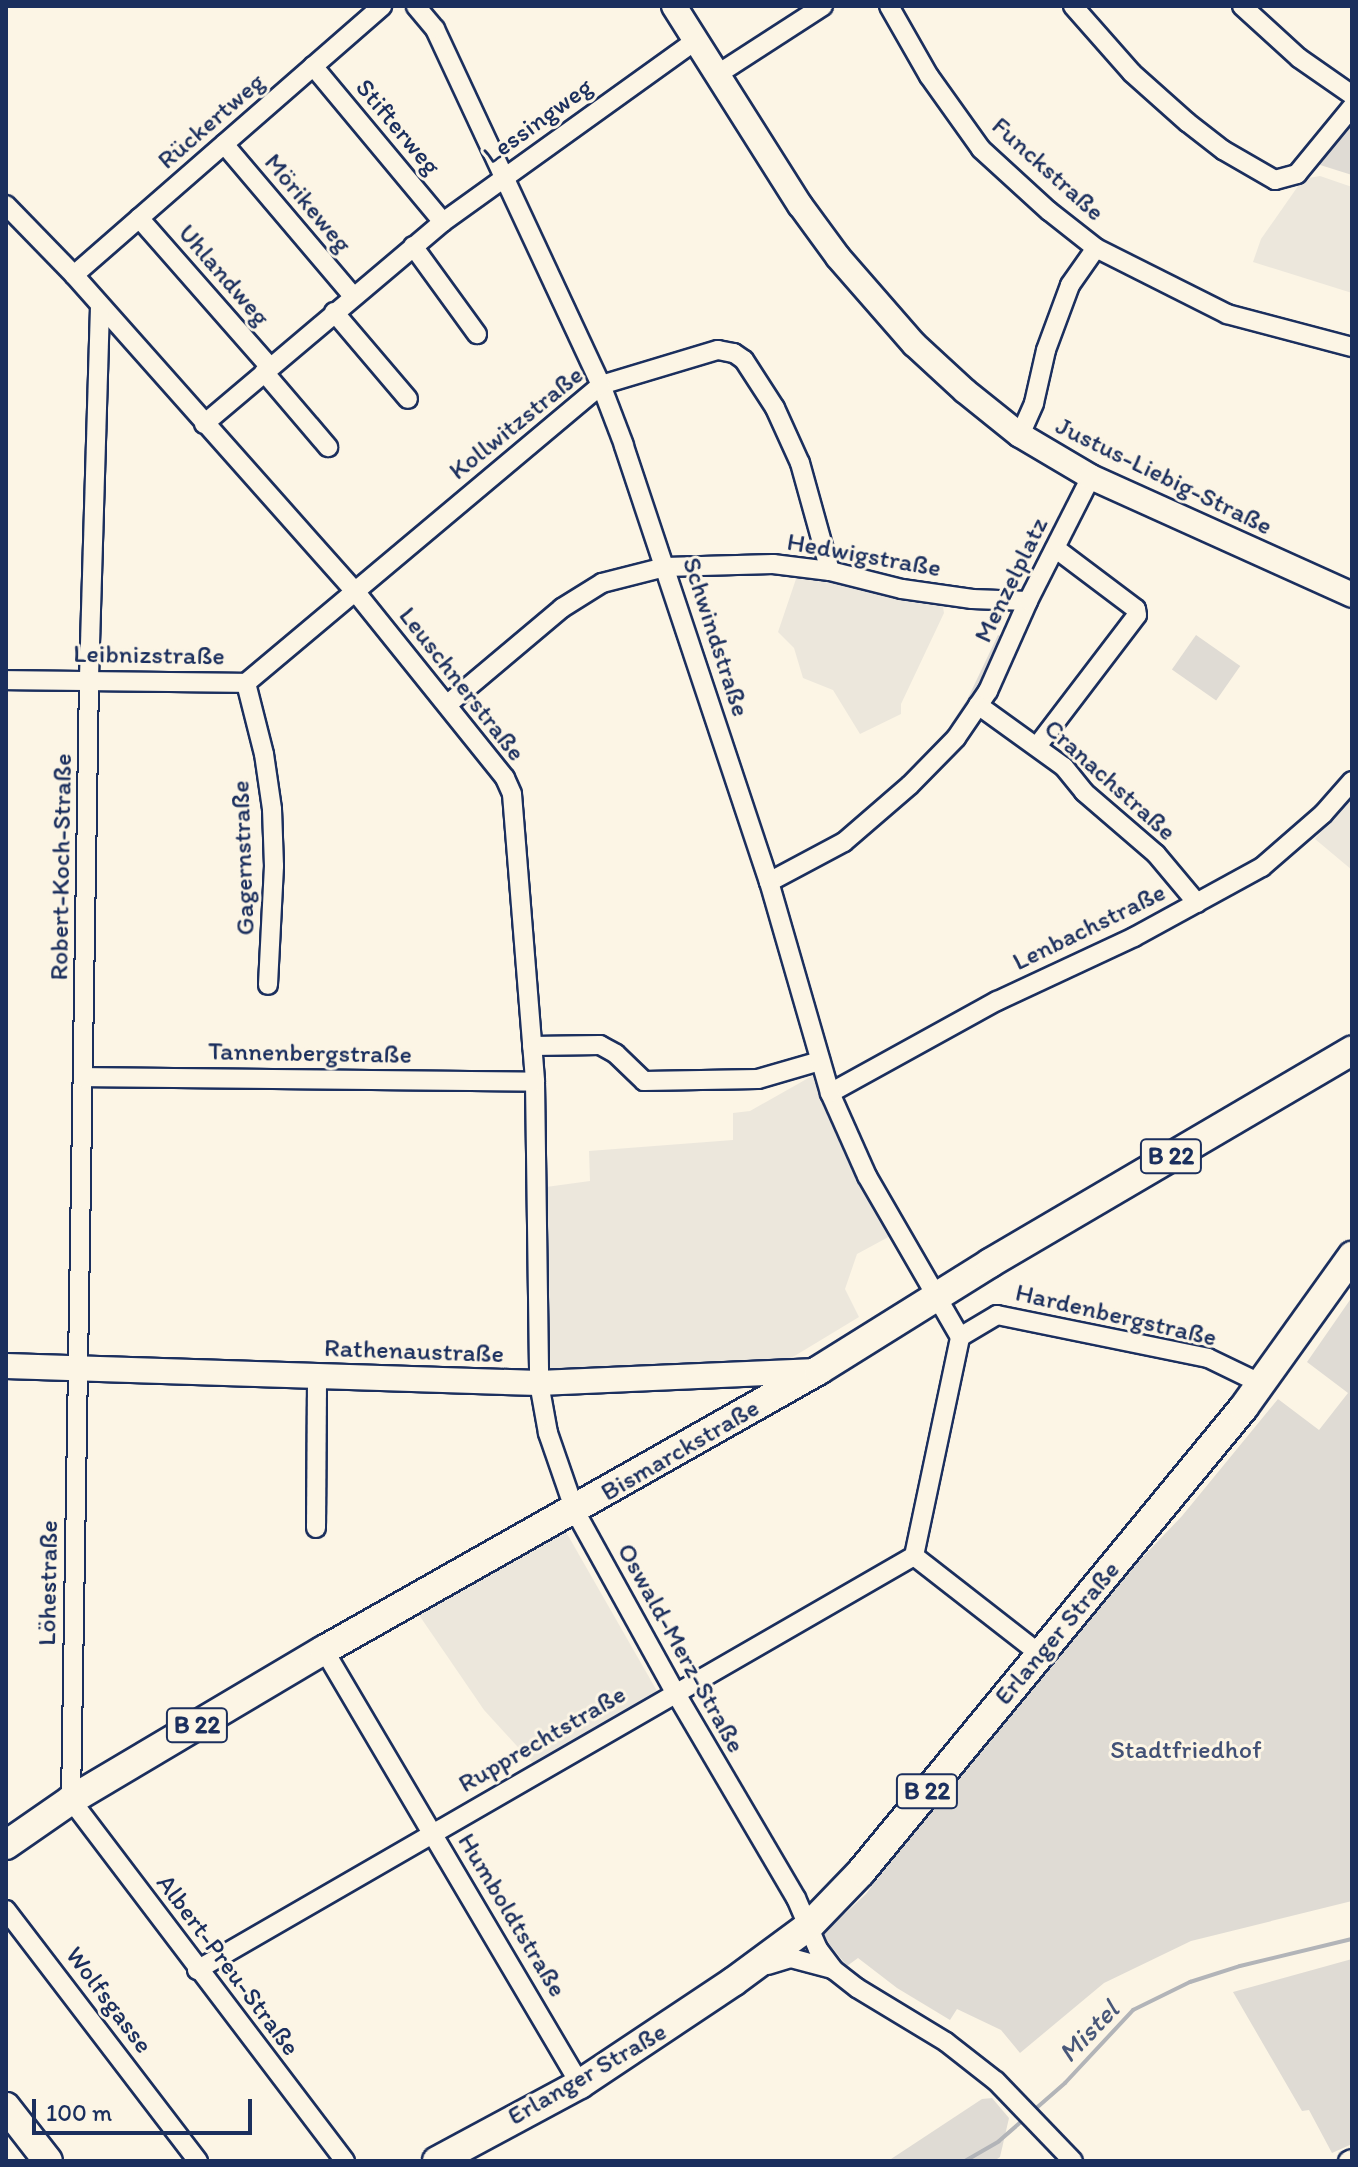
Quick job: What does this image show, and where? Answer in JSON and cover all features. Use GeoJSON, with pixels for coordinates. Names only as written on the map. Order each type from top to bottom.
{"type":"FeatureCollection","features":[{"type":"Feature","properties":{"kind":"main road","name":"Justus-Liebig-Straße"},"geometry":{"type":"LineString","coordinates":[[674,6],[800,205],[877,304],[965,391],[1020,435],[1091,477],[1352,595]]}},
{"type":"Feature","properties":{"kind":"main road","name":"Bismarckstraße"},"geometry":{"type":"LineString","coordinates":[[6,1845],[71,1800],[324,1650],[730,1422],[809,1371],[1352,1051]]}},
{"type":"Feature","properties":{"kind":"main road","name":"Erlanger Straße"},"geometry":{"type":"LineString","coordinates":[[437,2161],[580,2084],[733,1982],[810,1925],[861,1872],[1262,1384],[1352,1256]]}},
{"type":"Feature","properties":{"kind":"main road","name":"Rathenaustraße"},"geometry":{"type":"LineString","coordinates":[[6,1366],[539,1383],[809,1371]]}},
{"type":"Feature","properties":{"kind":"main road"},"geometry":{"type":"LineString","coordinates":[[716,1376],[732,1395],[735,1406],[730,1422]]}},
{"type":"Feature","properties":{"kind":"main road"},"geometry":{"type":"LineString","coordinates":[[6,2107],[48,2161]]}},
{"type":"Feature","properties":{"kind":"street","name":"Rückertweg"},"geometry":{"type":"LineString","coordinates":[[74,275],[382,6]]}},
{"type":"Feature","properties":{"kind":"street","name":"Schwindstraße"},"geometry":{"type":"LineString","coordinates":[[416,6],[435,29],[601,385],[769,882],[830,1093],[867,1176],[935,1297]]}},
{"type":"Feature","properties":{"kind":"street"},"geometry":{"type":"LineString","coordinates":[[718,74],[823,6]]}},
{"type":"Feature","properties":{"kind":"street","name":"Funckstraße"},"geometry":{"type":"LineString","coordinates":[[889,6],[929,76],[981,149],[1049,211],[1096,248],[1227,314],[1352,347]]}},
{"type":"Feature","properties":{"kind":"street"},"geometry":{"type":"LineString","coordinates":[[1073,6],[1132,73],[1211,141],[1275,180],[1297,174],[1352,107]]}},
{"type":"Feature","properties":{"kind":"street"},"geometry":{"type":"LineString","coordinates":[[1242,6],[1299,58],[1352,95]]}},
{"type":"Feature","properties":{"kind":"street","name":"Lessingweg"},"geometry":{"type":"LineString","coordinates":[[204,424],[443,222],[696,40]]}},
{"type":"Feature","properties":{"kind":"street","name":"Stifterweg"},"geometry":{"type":"LineString","coordinates":[[313,66],[443,222]]}},
{"type":"Feature","properties":{"kind":"street","name":"Mörikeweg"},"geometry":{"type":"LineString","coordinates":[[224,144],[353,296]]}},
{"type":"Feature","properties":{"kind":"street","name":"Leuschnerstraße"},"geometry":{"type":"LineString","coordinates":[[6,205],[74,275],[354,590],[505,778],[512,794],[535,1082],[539,1383]]}},
{"type":"Feature","properties":{"kind":"street","name":"Uhlandweg"},"geometry":{"type":"LineString","coordinates":[[139,218],[267,370]]}},
{"type":"Feature","properties":{"kind":"street"},"geometry":{"type":"LineString","coordinates":[[413,246],[477,334]]}},
{"type":"Feature","properties":{"kind":"street","name":"Funckstraße"},"geometry":{"type":"LineString","coordinates":[[1020,435],[1034,403],[1046,350],[1070,285],[1096,248]]}},
{"type":"Feature","properties":{"kind":"street","name":"Robert-Koch-Straße"},"geometry":{"type":"LineString","coordinates":[[78,1368],[89,680],[100,307]]}},
{"type":"Feature","properties":{"kind":"street"},"geometry":{"type":"LineString","coordinates":[[334,312],[408,399]]}},
{"type":"Feature","properties":{"kind":"street"},"geometry":{"type":"LineString","coordinates":[[100,367],[128,339]]}},
{"type":"Feature","properties":{"kind":"street","name":"Kollwitzstraße"},"geometry":{"type":"LineString","coordinates":[[354,590],[601,385],[718,350],[734,353],[744,360],[760,380],[800,463],[830,571]]}},
{"type":"Feature","properties":{"kind":"street"},"geometry":{"type":"LineString","coordinates":[[267,370],[328,447]]}},
{"type":"Feature","properties":{"kind":"street","name":"Menzelplatz"},"geometry":{"type":"LineString","coordinates":[[769,882],[844,842],[956,738],[988,691],[1028,601],[1091,477]]}},
{"type":"Feature","properties":{"kind":"street"},"geometry":{"type":"LineString","coordinates":[[1038,745],[1137,615],[1136,609],[1055,548]]}},
{"type":"Feature","properties":{"kind":"street","name":"Hedwigstraße"},"geometry":{"type":"LineString","coordinates":[[448,704],[562,608],[602,583],[665,567],[773,564],[830,571],[902,589],[972,599],[1028,601]]}},
{"type":"Feature","properties":{"kind":"street","name":"Leibnizstraße"},"geometry":{"type":"LineString","coordinates":[[6,680],[246,683],[354,590]]}},
{"type":"Feature","properties":{"kind":"street","name":"Gagernstraße"},"geometry":{"type":"LineString","coordinates":[[246,683],[264,754],[272,809],[272,946],[268,985]]}},
{"type":"Feature","properties":{"kind":"street","name":"Cranachstraße"},"geometry":{"type":"LineString","coordinates":[[978,705],[1038,745],[1064,767],[1084,792],[1156,854],[1197,903]]}},
{"type":"Feature","properties":{"kind":"street","name":"Lenbachstraße"},"geometry":{"type":"LineString","coordinates":[[830,1093],[997,1001],[1197,903],[1279,854],[1352,781]]}},
{"type":"Feature","properties":{"kind":"street"},"geometry":{"type":"LineString","coordinates":[[532,1046],[600,1045],[616,1054],[637,1078],[644,1081],[758,1079],[820,1061]]}},
{"type":"Feature","properties":{"kind":"street","name":"Tannenbergstraße"},"geometry":{"type":"LineString","coordinates":[[84,1077],[535,1082]]}},
{"type":"Feature","properties":{"kind":"street"},"geometry":{"type":"LineString","coordinates":[[935,1297],[960,1337],[914,1556],[1040,1654]]}},
{"type":"Feature","properties":{"kind":"street","name":"Hardenbergstraße"},"geometry":{"type":"LineString","coordinates":[[960,1337],[997,1315],[1208,1358],[1262,1384]]}},
{"type":"Feature","properties":{"kind":"street","name":"Löhestraße"},"geometry":{"type":"LineString","coordinates":[[71,1800],[78,1368]]}},
{"type":"Feature","properties":{"kind":"street"},"geometry":{"type":"LineString","coordinates":[[316,1528],[317,1376]]}},
{"type":"Feature","properties":{"kind":"street","name":"Oswald-Merz-Straße"},"geometry":{"type":"LineString","coordinates":[[539,1383],[548,1433],[575,1511],[810,1925],[818,1949],[834,1970]]}},
{"type":"Feature","properties":{"kind":"street","name":"Rupprechtstraße"},"geometry":{"type":"LineString","coordinates":[[197,1970],[914,1556]]}},
{"type":"Feature","properties":{"kind":"street","name":"Humboldtstraße"},"geometry":{"type":"LineString","coordinates":[[324,1650],[580,2084]]}},
{"type":"Feature","properties":{"kind":"street","name":"Albert-Preu-Straße"},"geometry":{"type":"LineString","coordinates":[[71,1800],[197,1970],[345,2161]]}},
{"type":"Feature","properties":{"kind":"street","name":"Wolfsgasse"},"geometry":{"type":"LineString","coordinates":[[6,1910],[198,2161]]}},
{"type":"Feature","properties":{"kind":"street","name":"Erlanger Straße"},"geometry":{"type":"LineString","coordinates":[[733,1982],[775,1961],[791,1958],[810,1960],[834,1970]]}},
{"type":"Feature","properties":{"kind":"street"},"geometry":{"type":"LineString","coordinates":[[834,1970],[857,1988],[946,2042],[1001,2086],[1073,2161]]}},
{"type":"Feature","properties":{"kind":"shaded area"},"geometry":{"type":"Polygon","coordinates":[[[1320,176],[1352,187],[1352,293],[1253,262],[1261,239],[1303,179],[1320,176]]]}},
{"type":"Feature","properties":{"kind":"shaded area"},"geometry":{"type":"Polygon","coordinates":[[[797,576],[942,601],[944,613],[901,704],[901,714],[860,734],[833,690],[803,678],[794,648],[778,632],[797,576]]]}},
{"type":"Feature","properties":{"kind":"shaded area"},"geometry":{"type":"Polygon","coordinates":[[[1352,792],[1352,870],[1315,839],[1352,792]]]}},
{"type":"Feature","properties":{"kind":"shaded area"},"geometry":{"type":"Polygon","coordinates":[[[819,1072],[894,1234],[857,1254],[845,1289],[859,1317],[778,1366],[548,1375],[546,1187],[590,1181],[589,1151],[733,1140],[733,1113],[750,1111],[819,1072]]]}},
{"type":"Feature","properties":{"kind":"shaded area"},"geometry":{"type":"Polygon","coordinates":[[[566,1532],[661,1698],[538,1769],[484,1710],[419,1615],[566,1532]]]}},
{"type":"Feature","properties":{"kind":"green space"},"geometry":{"type":"Polygon","coordinates":[[[1352,119],[1352,175],[1317,164],[1352,119]]]}},
{"type":"Feature","properties":{"kind":"green space"},"geometry":{"type":"Polygon","coordinates":[[[998,635],[1007,639],[958,727],[951,724],[968,698],[998,635]]]}},
{"type":"Feature","properties":{"kind":"green space"},"geometry":{"type":"Polygon","coordinates":[[[1196,635],[1240,666],[1216,700],[1172,669],[1196,635]]]}},
{"type":"Feature","properties":{"kind":"green space","name":"Stadtfriedhof"},"geometry":{"type":"Polygon","coordinates":[[[1352,1297],[1352,1901],[1191,1941],[1104,1983],[1020,2053],[1001,2030],[957,2009],[950,2020],[897,1988],[858,1958],[847,1966],[822,1935],[866,1894],[1033,1672],[1182,1516],[1278,1399],[1319,1430],[1348,1393],[1307,1362],[1352,1297]]]}},
{"type":"Feature","properties":{"kind":"green space"},"geometry":{"type":"Polygon","coordinates":[[[1352,1959],[1352,2144],[1332,2153],[1309,2110],[1302,2111],[1233,1992],[1352,1959]]]}},
{"type":"Feature","properties":{"kind":"green space"},"geometry":{"type":"Polygon","coordinates":[[[992,2098],[1009,2118],[1000,2157],[994,2161],[888,2161],[982,2099],[992,2098]]]}},
{"type":"Feature","properties":{"kind":"waterway","name":"Mistel"},"geometry":{"type":"LineString","coordinates":[[1033,2111],[1065,2083],[1133,2010],[1190,1982],[1240,1966],[1352,1939]]}},
{"type":"Feature","properties":{"kind":"waterway","name":"Mistel"},"geometry":{"type":"LineString","coordinates":[[965,2161],[999,2141],[1023,2120]]}}]}
